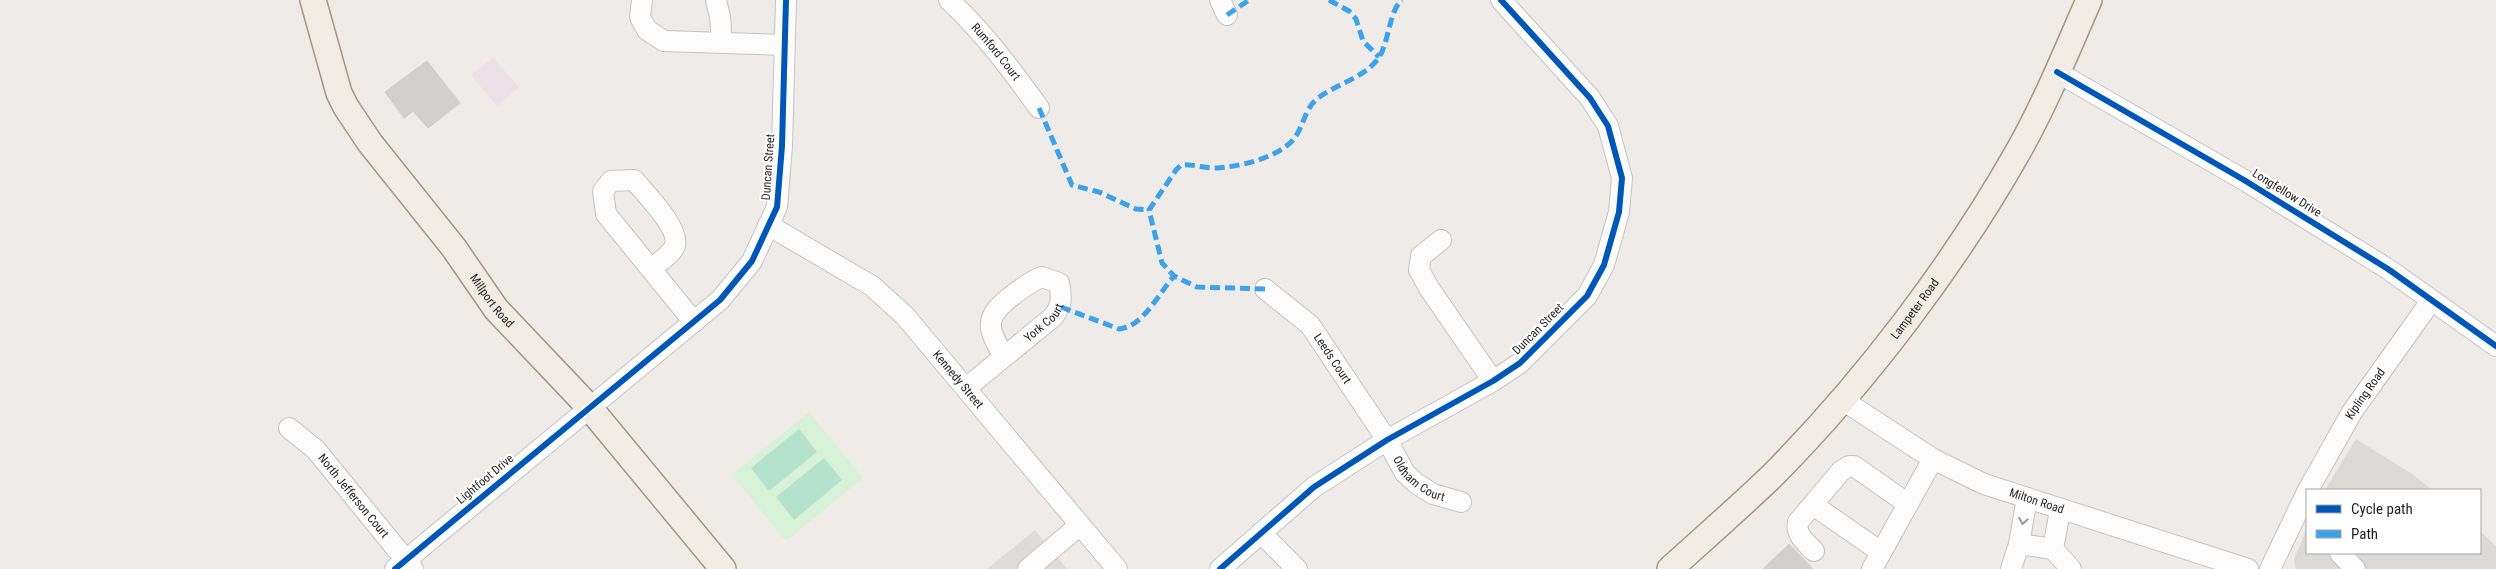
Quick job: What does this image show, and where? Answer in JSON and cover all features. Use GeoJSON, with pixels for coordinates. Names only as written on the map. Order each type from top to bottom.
{"type":"FeatureCollection","features":[{"type":"Feature","properties":{"kind":"main road","name":"Millport Road"},"geometry":{"type":"LineString","coordinates":[[313,0],[339,93],[365,136],[454,248],[496,309],[589,407],[723,569]]}},
{"type":"Feature","properties":{"kind":"main road","name":"Lampeter Road"},"geometry":{"type":"LineString","coordinates":[[1670,569],[1772,475],[1841,399],[1896,333],[1952,258],[2019,150],[2089,0]]}},
{"type":"Feature","properties":{"kind":"street"},"geometry":{"type":"LineString","coordinates":[[642,0],[640,17],[643,23],[647,30],[664,41],[784,45]]}},
{"type":"Feature","properties":{"kind":"street"},"geometry":{"type":"LineString","coordinates":[[716,0],[720,17],[722,43]]}},
{"type":"Feature","properties":{"kind":"street","name":"Duncan Street"},"geometry":{"type":"LineString","coordinates":[[589,407],[720,300],[752,261],[777,207],[780,176],[786,0]]}},
{"type":"Feature","properties":{"kind":"street","name":"Rumford Court"},"geometry":{"type":"LineString","coordinates":[[949,0],[976,25],[1039,108]]}},
{"type":"Feature","properties":{"kind":"street","name":"Duncan Street"},"geometry":{"type":"LineString","coordinates":[[1220,569],[1314,486],[1387,440],[1492,382],[1520,363],[1587,296],[1604,265],[1613,241],[1620,212],[1622,178],[1608,126],[1590,98],[1501,0]]}},
{"type":"Feature","properties":{"kind":"street","name":"Longfellow Drive"},"geometry":{"type":"LineString","coordinates":[[2057,72],[2244,180],[2388,269],[2431,301],[2468,324],[2496,346]]}},
{"type":"Feature","properties":{"kind":"street","name":"Kennedy Street"},"geometry":{"type":"LineString","coordinates":[[768,225],[872,286],[905,316],[1117,569]]}},
{"type":"Feature","properties":{"kind":"street"},"geometry":{"type":"LineString","coordinates":[[1441,240],[1421,256],[1419,270],[1492,382]]}},
{"type":"Feature","properties":{"kind":"street"},"geometry":{"type":"LineString","coordinates":[[651,269],[694,322]]}},
{"type":"Feature","properties":{"kind":"street","name":"Leeds Court"},"geometry":{"type":"LineString","coordinates":[[1265,289],[1310,324],[1387,440]]}},
{"type":"Feature","properties":{"kind":"street","name":"Kipling Road"},"geometry":{"type":"LineString","coordinates":[[2309,489],[2352,412],[2431,301]]}},
{"type":"Feature","properties":{"kind":"street"},"geometry":{"type":"LineString","coordinates":[[966,388],[1004,357]]}},
{"type":"Feature","properties":{"kind":"street","name":"Milton Road"},"geometry":{"type":"LineString","coordinates":[[1841,399],[1933,459],[1984,484],[2248,569]]}},
{"type":"Feature","properties":{"kind":"street","name":"Lightfoot Drive"},"geometry":{"type":"LineString","coordinates":[[405,566],[589,407]]}},
{"type":"Feature","properties":{"kind":"street","name":"North Jefferson Court"},"geometry":{"type":"LineString","coordinates":[[289,428],[316,450],[405,566]]}},
{"type":"Feature","properties":{"kind":"street","name":"Oldham Court"},"geometry":{"type":"LineString","coordinates":[[1387,440],[1405,473],[1416,484],[1433,494],[1461,502]]}},
{"type":"Feature","properties":{"kind":"street"},"geometry":{"type":"LineString","coordinates":[[1813,505],[1876,561],[1933,459]]}},
{"type":"Feature","properties":{"kind":"street"},"geometry":{"type":"LineString","coordinates":[[1814,551],[1800,537],[1797,526],[1841,471],[1849,466],[1854,466],[1908,504]]}},
{"type":"Feature","properties":{"kind":"street"},"geometry":{"type":"LineString","coordinates":[[2011,569],[2020,544],[2027,498]]}},
{"type":"Feature","properties":{"kind":"street","name":"Kipling Road"},"geometry":{"type":"LineString","coordinates":[[2270,569],[2301,522],[2306,500]]}},
{"type":"Feature","properties":{"kind":"street"},"geometry":{"type":"LineString","coordinates":[[2053,549],[2060,510]]}},
{"type":"Feature","properties":{"kind":"street"},"geometry":{"type":"LineString","coordinates":[[1028,569],[1080,525]]}},
{"type":"Feature","properties":{"kind":"street"},"geometry":{"type":"LineString","coordinates":[[1261,533],[1297,569]]}},
{"type":"Feature","properties":{"kind":"street"},"geometry":{"type":"LineString","coordinates":[[2020,544],[2053,549],[2071,569]]}},
{"type":"Feature","properties":{"kind":"street"},"geometry":{"type":"LineString","coordinates":[[2341,554],[2355,569]]}},
{"type":"Feature","properties":{"kind":"shaded area"},"geometry":{"type":"Polygon","coordinates":[[[493,58],[519,87],[497,106],[471,75],[493,58]]]}},
{"type":"Feature","properties":{"kind":"shaded area"},"geometry":{"type":"Polygon","coordinates":[[[2356,439],[2412,474],[2431,489],[2326,489],[2356,439]]]}},
{"type":"Feature","properties":{"kind":"shaded area"},"geometry":{"type":"Polygon","coordinates":[[[1035,530],[1067,569],[987,569],[1035,530]]]}},
{"type":"Feature","properties":{"kind":"shaded area"},"geometry":{"type":"Polygon","coordinates":[[[2306,531],[2306,554],[2481,554],[2481,532],[2496,546],[2496,569],[2296,569],[2294,559],[2306,531]]]}},
{"type":"Feature","properties":{"kind":"green space"},"geometry":{"type":"Polygon","coordinates":[[[809,412],[863,478],[786,541],[732,475],[809,412]]]}},
{"type":"Feature","properties":{"kind":"green space"},"geometry":{"type":"Polygon","coordinates":[[[799,429],[817,452],[769,491],[751,468],[799,429]]]}},
{"type":"Feature","properties":{"kind":"green space"},"geometry":{"type":"Polygon","coordinates":[[[824,458],[842,480],[794,520],[776,497],[824,458]]]}},
{"type":"Feature","properties":{"kind":"building"},"geometry":{"type":"Polygon","coordinates":[[[427,61],[460,103],[428,128],[413,111],[404,118],[385,92],[427,61]]]}},
{"type":"Feature","properties":{"kind":"building"},"geometry":{"type":"Polygon","coordinates":[[[1789,544],[1813,569],[1763,569],[1789,544]]]}},
{"type":"Feature","properties":{"kind":"marked path"},"geometry":{"type":"LineString","coordinates":[[1227,15],[1249,0]]}},
{"type":"Feature","properties":{"kind":"marked path"},"geometry":{"type":"LineString","coordinates":[[1329,0],[1349,11],[1356,19],[1363,41],[1379,57]]}},
{"type":"Feature","properties":{"kind":"marked path"},"geometry":{"type":"LineString","coordinates":[[1265,289],[1197,287],[1174,276],[1162,263],[1149,210],[1181,165],[1215,168],[1235,166],[1268,157],[1286,146],[1297,135],[1313,102],[1325,93],[1365,71],[1378,59],[1385,45],[1394,11],[1402,0]]}},
{"type":"Feature","properties":{"kind":"marked path"},"geometry":{"type":"LineString","coordinates":[[1039,108],[1072,185],[1099,192],[1136,209],[1149,210]]}},
{"type":"Feature","properties":{"kind":"marked path"},"geometry":{"type":"LineString","coordinates":[[1061,307],[1119,329],[1128,327],[1143,316],[1174,276]]}},
{"type":"Feature","properties":{"kind":"cycle path"},"geometry":{"type":"LineString","coordinates":[[395,569],[720,300],[752,261],[777,207],[782,146],[786,0]]}},
{"type":"Feature","properties":{"kind":"cycle path"},"geometry":{"type":"LineString","coordinates":[[1220,569],[1314,487],[1387,440],[1493,381],[1520,363],[1587,296],[1604,265],[1619,212],[1622,178],[1608,126],[1590,98],[1501,0]]}},
{"type":"Feature","properties":{"kind":"cycle path"},"geometry":{"type":"LineString","coordinates":[[2057,72],[2244,180],[2388,269],[2496,346]]}}]}
